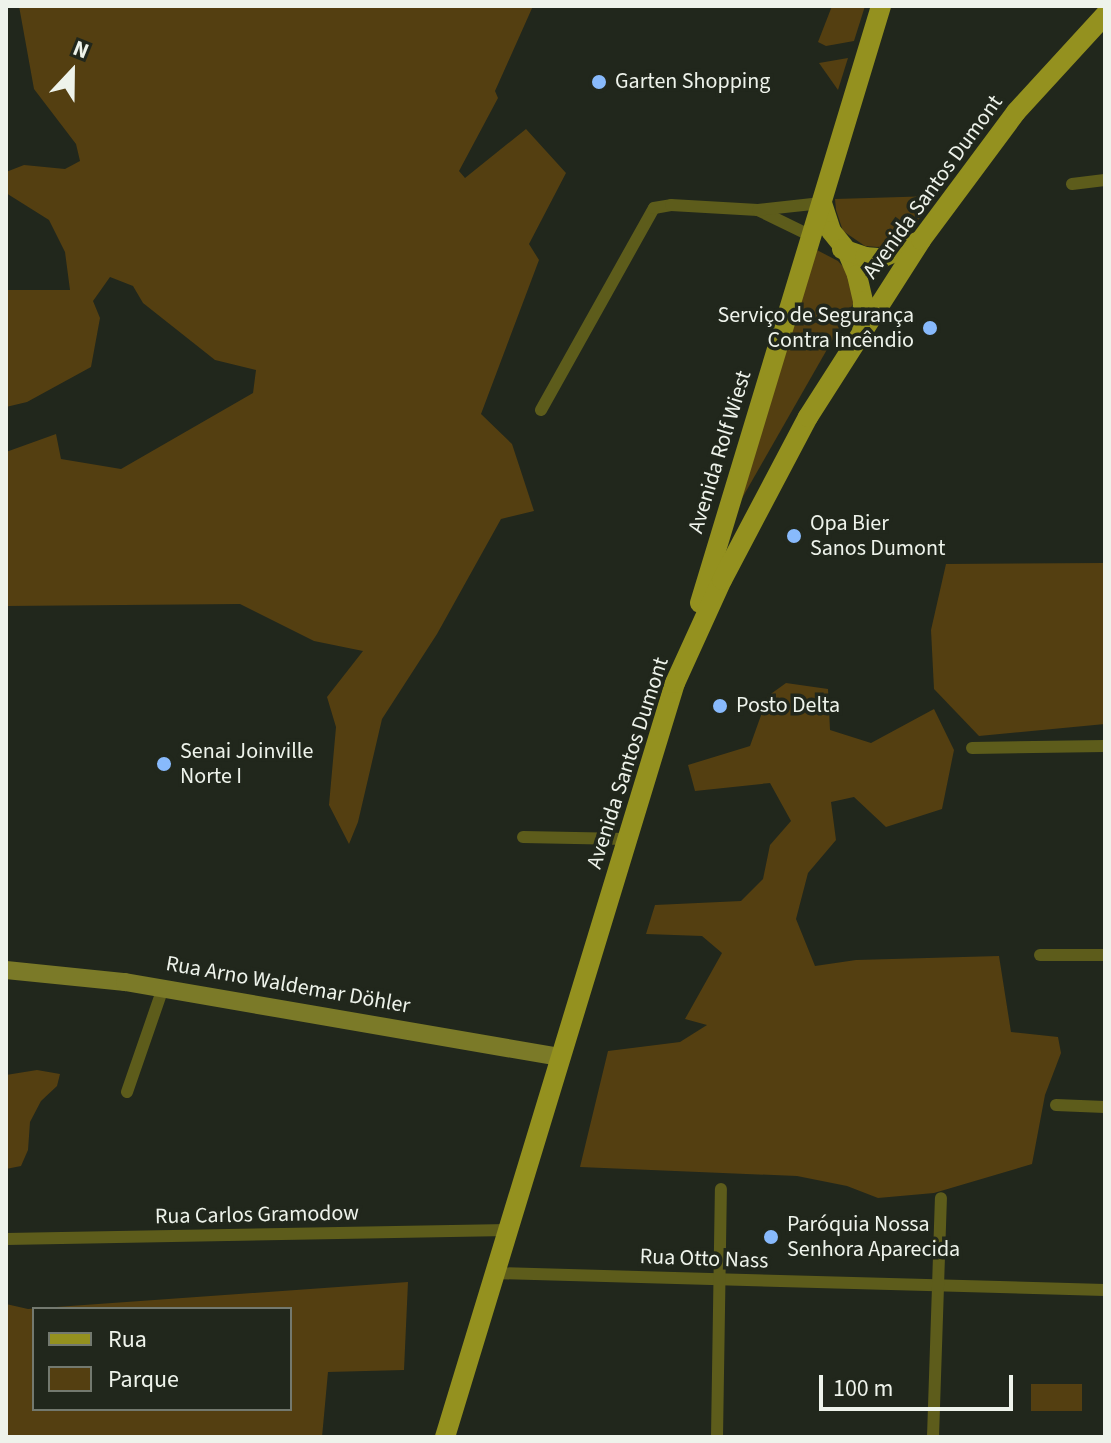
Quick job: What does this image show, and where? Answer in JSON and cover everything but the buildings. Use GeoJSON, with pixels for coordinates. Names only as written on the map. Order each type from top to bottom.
{"type":"FeatureCollection","features":[{"type":"Feature","properties":{"kind":"main road","name":"Avenida Rolf Wiest"},"geometry":{"type":"LineString","coordinates":[[675,683],[881,6]]}},
{"type":"Feature","properties":{"kind":"main road","name":"Avenida Santos Dumont"},"geometry":{"type":"LineString","coordinates":[[445,1437],[675,683],[745,532],[862,327],[921,240],[1016,112],[1105,15]]}},
{"type":"Feature","properties":{"kind":"main road"},"geometry":{"type":"LineString","coordinates":[[822,203],[831,231],[847,251],[861,288],[862,327]]}},
{"type":"Feature","properties":{"kind":"main road"},"geometry":{"type":"LineString","coordinates":[[811,236],[847,251],[881,258],[921,240]]}},
{"type":"Feature","properties":{"kind":"main road","name":"Rua Arno Waldemar Döhler"},"geometry":{"type":"LineString","coordinates":[[6,970],[163,988],[561,1057]]}},
{"type":"Feature","properties":{"kind":"street"},"geometry":{"type":"LineString","coordinates":[[1072,184],[1105,180]]}},
{"type":"Feature","properties":{"kind":"street"},"geometry":{"type":"LineString","coordinates":[[541,410],[648,213],[654,208],[671,205],[758,210],[822,203]]}},
{"type":"Feature","properties":{"kind":"street"},"geometry":{"type":"LineString","coordinates":[[758,210],[811,236]]}},
{"type":"Feature","properties":{"kind":"street"},"geometry":{"type":"LineString","coordinates":[[972,748],[1105,746]]}},
{"type":"Feature","properties":{"kind":"street"},"geometry":{"type":"LineString","coordinates":[[523,837],[627,839]]}},
{"type":"Feature","properties":{"kind":"street"},"geometry":{"type":"LineString","coordinates":[[1040,955],[1105,955]]}},
{"type":"Feature","properties":{"kind":"street"},"geometry":{"type":"LineString","coordinates":[[127,1092],[163,988]]}},
{"type":"Feature","properties":{"kind":"street"},"geometry":{"type":"LineString","coordinates":[[1056,1105],[1105,1107]]}},
{"type":"Feature","properties":{"kind":"street"},"geometry":{"type":"LineString","coordinates":[[717,1437],[721,1189]]}},
{"type":"Feature","properties":{"kind":"street"},"geometry":{"type":"LineString","coordinates":[[933,1437],[941,1198]]}},
{"type":"Feature","properties":{"kind":"street","name":"Rua Carlos Gramodow"},"geometry":{"type":"LineString","coordinates":[[6,1239],[508,1230]]}},
{"type":"Feature","properties":{"kind":"street","name":"Rua Otto Nass"},"geometry":{"type":"LineString","coordinates":[[495,1273],[1105,1290]]}},
{"type":"Feature","properties":{"kind":"green space"},"geometry":{"type":"Polygon","coordinates":[[[19,6],[533,6],[495,91],[498,98],[459,171],[465,178],[526,129],[566,173],[529,244],[539,260],[481,414],[512,444],[534,511],[501,519],[437,634],[382,719],[358,822],[349,844],[329,805],[336,727],[327,697],[363,651],[314,641],[240,604],[6,606],[6,452],[56,434],[61,459],[121,469],[253,393],[256,370],[215,360],[143,303],[133,286],[110,277],[93,301],[100,318],[91,367],[27,402],[6,407],[6,290],[70,290],[65,252],[49,220],[6,193],[6,172],[24,165],[65,169],[80,161],[76,144],[34,89],[19,6]]]}},
{"type":"Feature","properties":{"kind":"green space"},"geometry":{"type":"Polygon","coordinates":[[[832,6],[865,6],[854,41],[826,46],[818,42],[832,6]]]}},
{"type":"Feature","properties":{"kind":"green space"},"geometry":{"type":"Polygon","coordinates":[[[848,58],[838,90],[819,63],[848,58]]]}},
{"type":"Feature","properties":{"kind":"green space"},"geometry":{"type":"Polygon","coordinates":[[[935,196],[912,229],[889,246],[877,247],[865,246],[843,231],[835,199],[935,196]]]}},
{"type":"Feature","properties":{"kind":"green space"},"geometry":{"type":"Polygon","coordinates":[[[813,248],[838,261],[846,270],[855,292],[853,304],[741,500],[813,248]]]}},
{"type":"Feature","properties":{"kind":"green space"},"geometry":{"type":"Polygon","coordinates":[[[1105,563],[1105,724],[979,736],[934,689],[931,630],[946,564],[1105,563]]]}},
{"type":"Feature","properties":{"kind":"green space"},"geometry":{"type":"Polygon","coordinates":[[[786,683],[828,689],[830,730],[871,743],[934,709],[954,750],[942,809],[886,827],[854,797],[831,802],[836,840],[808,873],[796,919],[815,966],[856,960],[999,956],[1011,1032],[1058,1037],[1061,1053],[1045,1095],[1032,1164],[934,1193],[878,1198],[847,1186],[797,1176],[580,1167],[608,1051],[680,1042],[707,1025],[685,1019],[722,953],[702,936],[646,934],[655,905],[741,901],[763,879],[770,845],[791,821],[770,783],[695,791],[688,765],[750,746],[768,696],[786,683]]]}},
{"type":"Feature","properties":{"kind":"green space"},"geometry":{"type":"Polygon","coordinates":[[[37,1070],[60,1074],[57,1086],[41,1101],[30,1122],[28,1150],[21,1166],[6,1169],[6,1075],[37,1070]]]}},
{"type":"Feature","properties":{"kind":"green space"},"geometry":{"type":"Polygon","coordinates":[[[408,1282],[404,1370],[328,1372],[322,1437],[6,1437],[6,1304],[32,1309],[32,1411],[292,1411],[292,1307],[56,1307],[408,1282]]]}},
{"type":"Feature","properties":{"kind":"green space"},"geometry":{"type":"Polygon","coordinates":[[[1031,1384],[1082,1384],[1082,1411],[1031,1411],[1031,1384]]]}},
{"type":"Feature","properties":{"kind":"place","name":"Garten Shopping"},"geometry":{"type":"Point","coordinates":[599,82]}},
{"type":"Feature","properties":{"kind":"place","name":"Serviço de Segurança Contra Incêndio"},"geometry":{"type":"Point","coordinates":[930,328]}},
{"type":"Feature","properties":{"kind":"place","name":"Opa Bier Sanos Dumont"},"geometry":{"type":"Point","coordinates":[794,536]}},
{"type":"Feature","properties":{"kind":"place","name":"Posto Delta"},"geometry":{"type":"Point","coordinates":[720,706]}},
{"type":"Feature","properties":{"kind":"place","name":"Senai Joinville Norte I"},"geometry":{"type":"Point","coordinates":[164,764]}},
{"type":"Feature","properties":{"kind":"place","name":"Paróquia Nossa Senhora Aparecida"},"geometry":{"type":"Point","coordinates":[771,1237]}}]}
